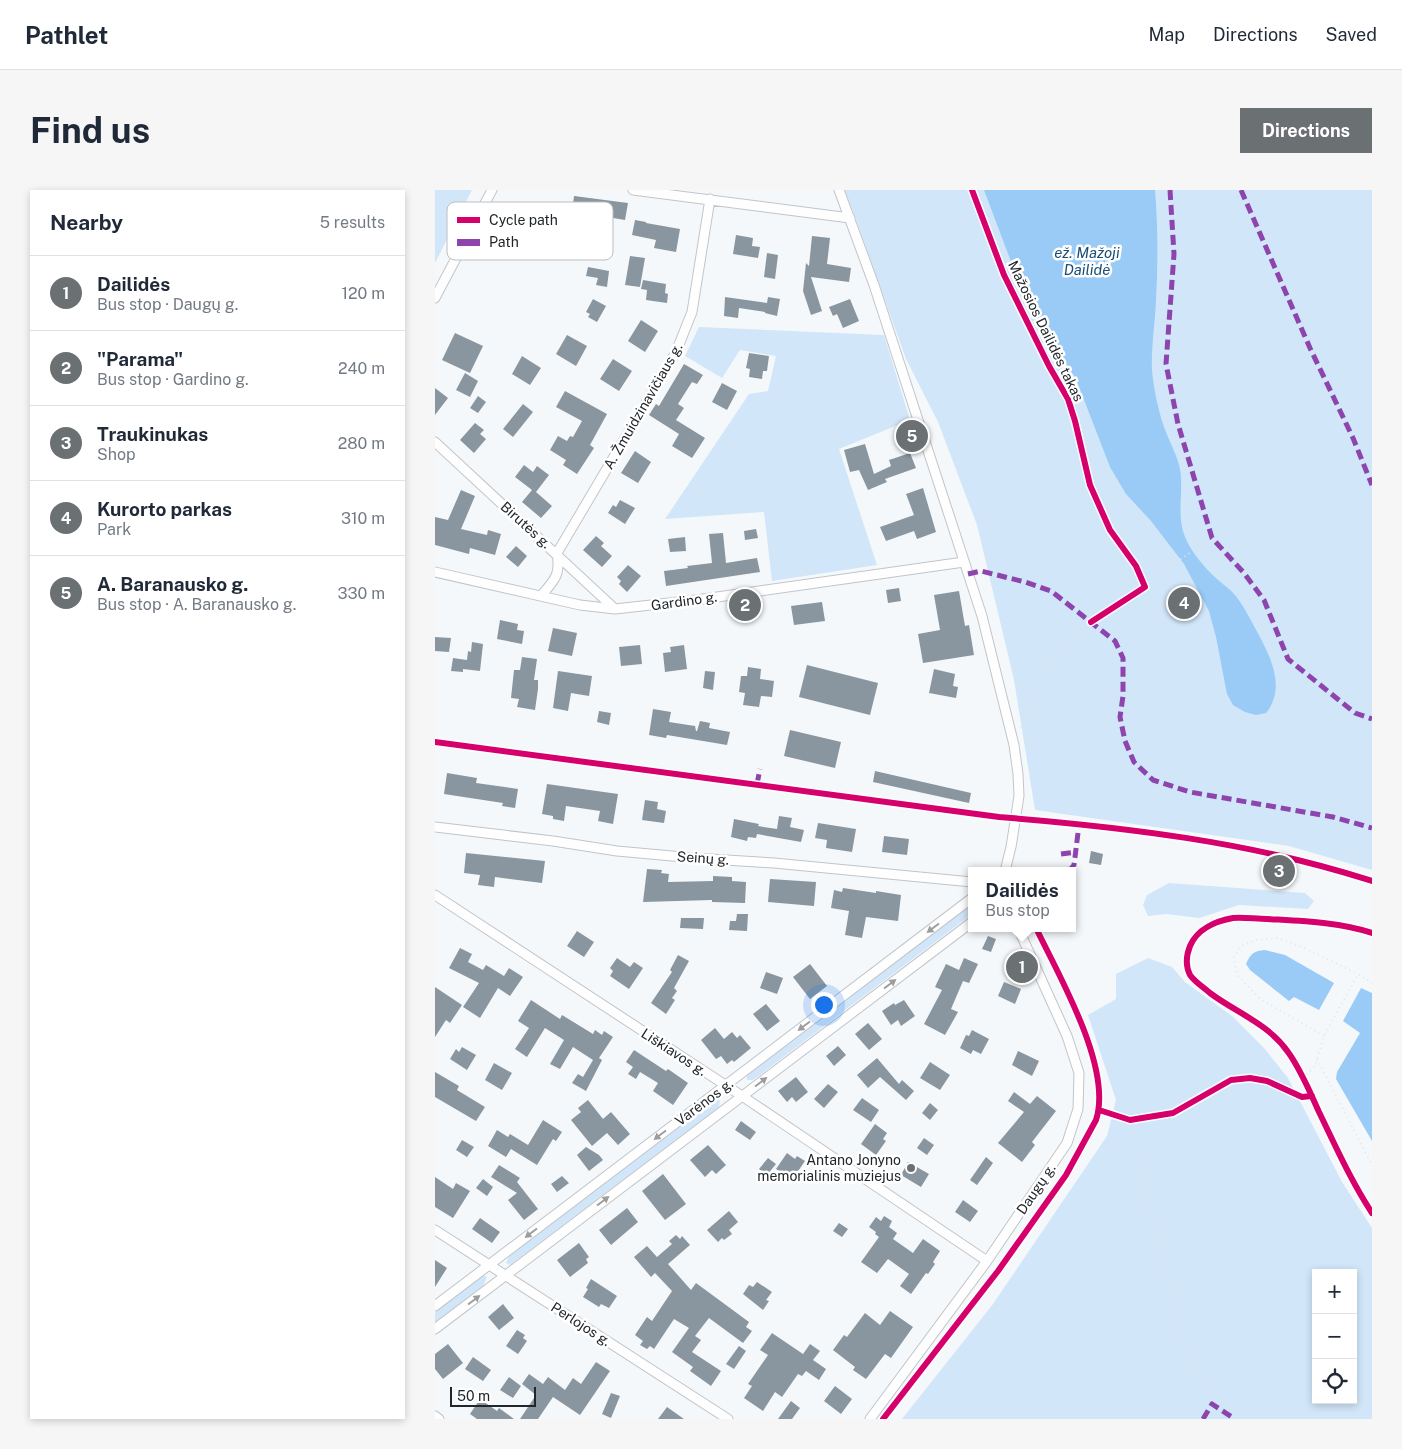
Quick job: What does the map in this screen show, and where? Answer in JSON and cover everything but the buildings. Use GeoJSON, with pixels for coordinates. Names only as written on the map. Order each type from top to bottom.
{"type":"FeatureCollection","features":[{"type":"Feature","properties":{"kind":"street"},"geometry":{"type":"LineString","coordinates":[[486,202],[492,190]]}},
{"type":"Feature","properties":{"kind":"street"},"geometry":{"type":"LineString","coordinates":[[633,190],[850,218]]}},
{"type":"Feature","properties":{"kind":"street"},"geometry":{"type":"LineString","coordinates":[[839,190],[875,284],[982,616],[1014,745],[1018,774],[1018,803],[1006,867]]}},
{"type":"Feature","properties":{"kind":"street","name":"A. Žmuidzinavičiaus g."},"geometry":{"type":"LineString","coordinates":[[557,553],[676,352],[685,333],[692,312],[710,199]]}},
{"type":"Feature","properties":{"kind":"street"},"geometry":{"type":"LineString","coordinates":[[435,298],[455,260]]}},
{"type":"Feature","properties":{"kind":"street","name":"Birutės g."},"geometry":{"type":"LineString","coordinates":[[435,442],[557,553],[615,609]]}},
{"type":"Feature","properties":{"kind":"street"},"geometry":{"type":"LineString","coordinates":[[541,596],[557,578],[559,566],[557,553]]}},
{"type":"Feature","properties":{"kind":"street","name":"Gardino g."},"geometry":{"type":"LineString","coordinates":[[435,572],[580,605],[615,609],[696,600],[964,562]]}},
{"type":"Feature","properties":{"kind":"street","name":"Seinų g."},"geometry":{"type":"LineString","coordinates":[[435,828],[553,841],[627,852],[774,863],[968,882]]}},
{"type":"Feature","properties":{"kind":"street","name":"Liškiavos g."},"geometry":{"type":"LineString","coordinates":[[435,895],[742,1096],[987,1261]]}},
{"type":"Feature","properties":{"kind":"street","name":"Varėnos g."},"geometry":{"type":"LineString","coordinates":[[435,1306],[968,901]]}},
{"type":"Feature","properties":{"kind":"street","name":"Varėnos g."},"geometry":{"type":"LineString","coordinates":[[435,1329],[968,925]]}},
{"type":"Feature","properties":{"kind":"street","name":"Daugų g."},"geometry":{"type":"LineString","coordinates":[[870,1419],[987,1261],[1067,1143],[1075,1122],[1079,1098],[1079,1073],[1067,1036],[1020,932]]}},
{"type":"Feature","properties":{"kind":"street","name":"Perlojos g."},"geometry":{"type":"LineString","coordinates":[[435,1230],[727,1419]]}},
{"type":"Feature","properties":{"kind":"street"},"geometry":{"type":"LineString","coordinates":[[435,1416],[439,1419]]}},
{"type":"Feature","properties":{"kind":"path"},"geometry":{"type":"LineString","coordinates":[[1137,592],[1160,573],[1212,538]]}},
{"type":"Feature","properties":{"kind":"path"},"geometry":{"type":"LineString","coordinates":[[1142,580],[1145,587]]}},
{"type":"Feature","properties":{"kind":"path"},"geometry":{"type":"LineString","coordinates":[[1021,730],[1049,660],[1064,640],[1079,628],[1099,617]]}},
{"type":"Feature","properties":{"kind":"path"},"geometry":{"type":"LineString","coordinates":[[1324,1036],[1260,999],[1237,975],[1233,957],[1241,946],[1256,940],[1277,938],[1302,946],[1372,983]]}},
{"type":"Feature","properties":{"kind":"path"},"geometry":{"type":"LineString","coordinates":[[1303,1078],[1315,1066],[1324,1036],[1358,974]]}},
{"type":"Feature","properties":{"kind":"path"},"geometry":{"type":"LineString","coordinates":[[1317,1059],[1372,1165]]}},
{"type":"Feature","properties":{"kind":"path"},"geometry":{"type":"LineString","coordinates":[[1130,1120],[1185,1351],[1212,1404]]}},
{"type":"Feature","properties":{"kind":"shaded area"},"geometry":{"type":"Polygon","coordinates":[[[435,190],[472,190],[466,202],[447,202],[447,239],[435,263],[435,190]]]}},
{"type":"Feature","properties":{"kind":"shaded area"},"geometry":{"type":"Polygon","coordinates":[[[844,190],[1372,190],[1372,870],[1289,846],[1035,810],[1014,680],[977,525],[938,422],[906,359],[844,190]]]}},
{"type":"Feature","properties":{"kind":"shaded area"},"geometry":{"type":"Polygon","coordinates":[[[699,327],[884,335],[910,420],[839,449],[877,565],[772,581],[764,512],[665,519],[749,394],[768,391],[776,356],[740,350],[722,378],[685,356],[699,327]]]}},
{"type":"Feature","properties":{"kind":"shaded area"},"geometry":{"type":"Polygon","coordinates":[[[1169,883],[1305,893],[1314,901],[1308,909],[1239,905],[1199,918],[1167,914],[1148,916],[1143,905],[1147,895],[1169,883]]]}},
{"type":"Feature","properties":{"kind":"shaded area"},"geometry":{"type":"Polygon","coordinates":[[[968,907],[968,917],[753,1080],[747,1080],[747,1075],[968,907]]]}},
{"type":"Feature","properties":{"kind":"shaded area"},"geometry":{"type":"Polygon","coordinates":[[[1148,958],[1172,967],[1185,982],[1232,1016],[1264,1048],[1288,1078],[1342,1182],[1372,1228],[1372,1419],[902,1419],[993,1304],[1107,1136],[1116,1100],[1088,1015],[1116,999],[1116,974],[1148,958]]]}},
{"type":"Feature","properties":{"kind":"shaded area"},"geometry":{"type":"Polygon","coordinates":[[[717,1098],[720,1100],[719,1107],[510,1265],[506,1263],[509,1256],[717,1098]]]}},
{"type":"Feature","properties":{"kind":"shaded area"},"geometry":{"type":"Polygon","coordinates":[[[483,1275],[487,1277],[483,1287],[435,1323],[435,1312],[483,1275]]]}},
{"type":"Feature","properties":{"kind":"water","name":"ež. Mažoji Dailidė"},"geometry":{"type":"Polygon","coordinates":[[[984,190],[1155,190],[1157,259],[1152,371],[1160,414],[1180,469],[1182,529],[1191,549],[1199,559],[1240,601],[1265,647],[1276,680],[1272,703],[1266,713],[1256,715],[1245,712],[1233,705],[1227,694],[1209,611],[1184,564],[1151,521],[1126,494],[1110,467],[1076,379],[1024,296],[984,190]]]}},
{"type":"Feature","properties":{"kind":"water"},"geometry":{"type":"Polygon","coordinates":[[[1265,950],[1285,955],[1334,983],[1319,1010],[1294,997],[1289,1001],[1250,970],[1246,964],[1253,953],[1265,950]]]}},
{"type":"Feature","properties":{"kind":"water"},"geometry":{"type":"Polygon","coordinates":[[[1361,988],[1372,993],[1372,1141],[1336,1079],[1337,1072],[1360,1033],[1343,1021],[1361,988]]]}},
{"type":"Feature","properties":{"kind":"marked path"},"geometry":{"type":"LineString","coordinates":[[1170,190],[1174,254],[1166,364],[1178,424],[1212,538],[1244,573],[1264,600],[1288,659],[1355,713],[1372,719]]}},
{"type":"Feature","properties":{"kind":"marked path"},"geometry":{"type":"LineString","coordinates":[[1241,190],[1310,348],[1353,438],[1372,485]]}},
{"type":"Feature","properties":{"kind":"marked path"},"geometry":{"type":"LineString","coordinates":[[968,574],[981,571],[1025,582],[1051,591],[1115,641],[1123,658],[1123,696],[1120,717],[1125,741],[1134,762],[1153,780],[1190,792],[1333,817],[1372,828]]}},
{"type":"Feature","properties":{"kind":"marked path"},"geometry":{"type":"LineString","coordinates":[[757,784],[760,769]]}},
{"type":"Feature","properties":{"kind":"marked path"},"geometry":{"type":"LineString","coordinates":[[1072,867],[1079,825]]}},
{"type":"Feature","properties":{"kind":"marked path"},"geometry":{"type":"LineString","coordinates":[[1061,854],[1076,852]]}},
{"type":"Feature","properties":{"kind":"marked path"},"geometry":{"type":"LineString","coordinates":[[1203,1419],[1212,1404],[1235,1419]]}},
{"type":"Feature","properties":{"kind":"cycle path","name":"Mažosios Dailidės takas"},"geometry":{"type":"LineString","coordinates":[[972,190],[1004,275],[1049,366],[1068,399],[1090,485],[1110,530],[1136,566],[1145,587],[1091,622]]}},
{"type":"Feature","properties":{"kind":"cycle path"},"geometry":{"type":"LineString","coordinates":[[435,742],[999,817],[1140,831],[1234,846],[1281,856],[1327,867],[1372,881]]}},
{"type":"Feature","properties":{"kind":"cycle path"},"geometry":{"type":"LineString","coordinates":[[1372,933],[1346,926],[1320,923],[1233,918],[1220,921],[1202,930],[1193,940],[1187,960],[1187,968],[1190,975],[1197,982],[1220,1000],[1262,1026],[1288,1052],[1305,1081],[1350,1176],[1372,1213]]}},
{"type":"Feature","properties":{"kind":"cycle path"},"geometry":{"type":"LineString","coordinates":[[883,1419],[998,1271],[1066,1175],[1096,1120],[1099,1099],[1097,1075],[1091,1049],[1070,996],[1038,932]]}},
{"type":"Feature","properties":{"kind":"cycle path"},"geometry":{"type":"LineString","coordinates":[[1099,1110],[1130,1120],[1173,1113],[1231,1080],[1250,1078],[1267,1081],[1302,1097],[1312,1096]]}},
{"type":"Feature","properties":{"kind":"place","name":"A. Baranausko g."},"geometry":{"type":"Point","coordinates":[912,436]}},
{"type":"Feature","properties":{"kind":"place","name":"Kurorto parkas"},"geometry":{"type":"Point","coordinates":[1184,603]}},
{"type":"Feature","properties":{"kind":"place","name":"\"Parama\""},"geometry":{"type":"Point","coordinates":[745,605]}},
{"type":"Feature","properties":{"kind":"place","name":"Traukinukas"},"geometry":{"type":"Point","coordinates":[1279,871]}},
{"type":"Feature","properties":{"kind":"place","name":"Dailidės"},"geometry":{"type":"Point","coordinates":[1022,967]}},
{"type":"Feature","properties":{"kind":"place","name":"Antano Jonyno memorialinis muziejus"},"geometry":{"type":"Point","coordinates":[911,1168]}}]}
